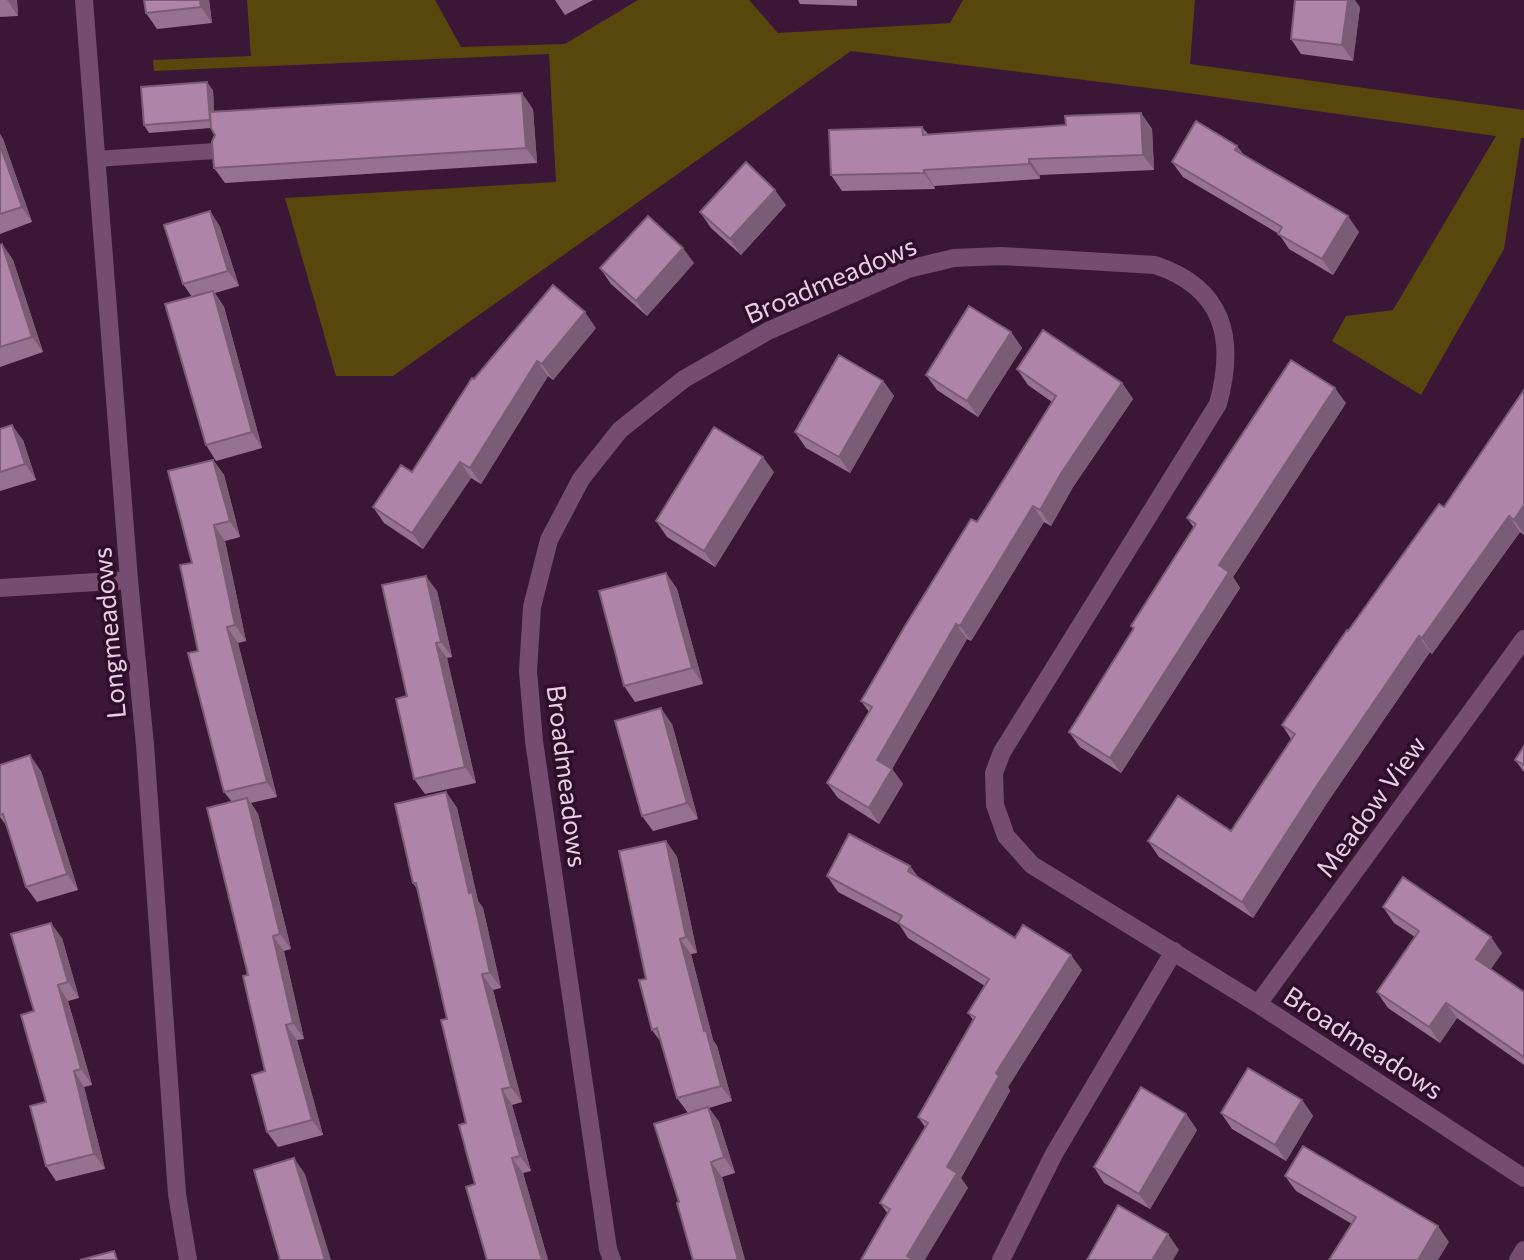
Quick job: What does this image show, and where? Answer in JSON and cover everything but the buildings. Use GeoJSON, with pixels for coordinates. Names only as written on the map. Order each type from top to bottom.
{"type":"FeatureCollection","features":[{"type":"Feature","properties":{"kind":"street","name":"Longmeadows"},"geometry":{"type":"LineString","coordinates":[[84,0],[129,580],[146,759],[177,1194],[188,1260]]}},
{"type":"Feature","properties":{"kind":"street","name":"Broadmeadows"},"geometry":{"type":"LineString","coordinates":[[612,1260],[594,1156],[534,741],[528,671],[532,607],[549,540],[581,479],[620,430],[684,379],[768,331],[908,269],[954,258],[1002,256],[1155,265],[1176,273],[1197,288],[1217,310],[1225,348],[1226,374],[1218,404],[1002,752],[993,774],[995,805],[1006,835],[1032,865],[1258,1004],[1524,1178]]}},
{"type":"Feature","properties":{"kind":"street"},"geometry":{"type":"LineString","coordinates":[[0,588],[129,580]]}},
{"type":"Feature","properties":{"kind":"street","name":"Meadow View"},"geometry":{"type":"LineString","coordinates":[[1258,1004],[1523,643]]}},
{"type":"Feature","properties":{"kind":"street"},"geometry":{"type":"LineString","coordinates":[[1001,1260],[1054,1154],[1174,951]]}},
{"type":"Feature","properties":{"kind":"street"},"geometry":{"type":"LineString","coordinates":[[1518,1260],[1524,1250]]}},
{"type":"Feature","properties":{"kind":"lane"},"geometry":{"type":"LineString","coordinates":[[96,159],[215,151]]}},
{"type":"Feature","properties":{"kind":"shaded area"},"geometry":{"type":"Polygon","coordinates":[[[247,0],[435,0],[461,47],[565,44],[638,0],[749,0],[778,33],[950,23],[963,0],[1195,0],[1190,64],[1524,110],[1524,138],[1521,138],[1504,249],[1421,395],[1332,341],[1346,316],[1393,310],[1496,136],[1173,91],[851,51],[393,376],[336,376],[285,198],[556,182],[549,54],[154,71],[153,60],[251,56],[247,0]]]}}]}
